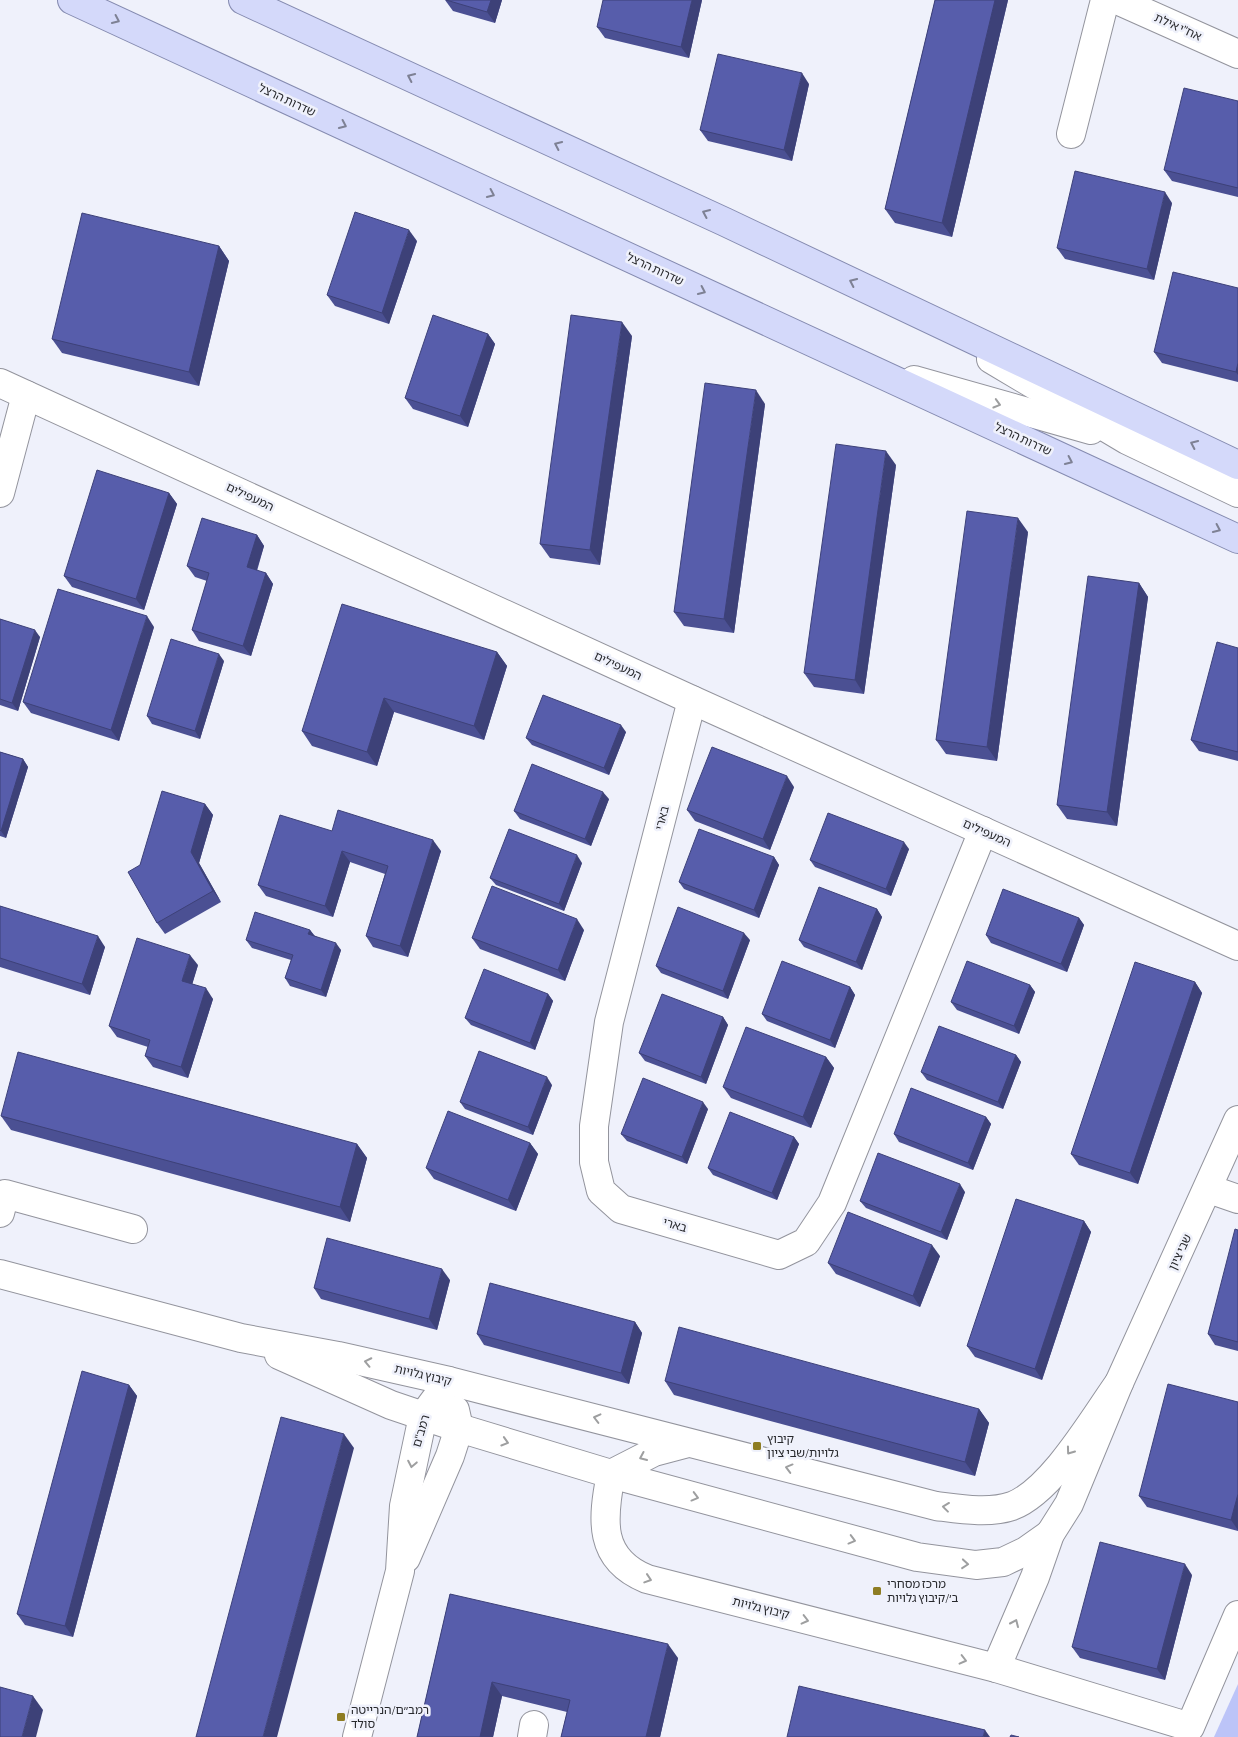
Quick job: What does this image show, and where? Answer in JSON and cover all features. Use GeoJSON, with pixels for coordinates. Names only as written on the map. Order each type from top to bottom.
{"type":"FeatureCollection","features":[{"type":"Feature","properties":{"kind":"main road","name":"שדרות הרצל"},"geometry":{"type":"LineString","coordinates":[[72,0],[1238,539]]}},
{"type":"Feature","properties":{"kind":"main road"},"geometry":{"type":"LineString","coordinates":[[243,0],[897,303],[1238,465]]}},
{"type":"Feature","properties":{"kind":"street"},"geometry":{"type":"LineString","coordinates":[[1071,134],[1105,0]]}},
{"type":"Feature","properties":{"kind":"street","name":"אח\"י אילת"},"geometry":{"type":"LineString","coordinates":[[1117,0],[1238,54]]}},
{"type":"Feature","properties":{"kind":"street"},"geometry":{"type":"LineString","coordinates":[[897,303],[1127,440],[1238,493]]}},
{"type":"Feature","properties":{"kind":"street"},"geometry":{"type":"LineString","coordinates":[[866,367],[1127,440]]}},
{"type":"Feature","properties":{"kind":"street","name":"המעפילים"},"geometry":{"type":"LineString","coordinates":[[0,383],[692,700],[1238,946]]}},
{"type":"Feature","properties":{"kind":"street"},"geometry":{"type":"LineString","coordinates":[[0,493],[26,395]]}},
{"type":"Feature","properties":{"kind":"street","name":"בארי"},"geometry":{"type":"LineString","coordinates":[[692,700],[610,1022],[594,1126],[594,1162],[601,1191],[621,1209],[779,1254],[806,1242],[832,1203],[983,831]]}},
{"type":"Feature","properties":{"kind":"street","name":"שבי ציון"},"geometry":{"type":"LineString","coordinates":[[1050,1534],[1069,1504],[1119,1383],[1238,1120]]}},
{"type":"Feature","properties":{"kind":"street"},"geometry":{"type":"LineString","coordinates":[[1208,1189],[1238,1199]]}},
{"type":"Feature","properties":{"kind":"street"},"geometry":{"type":"LineString","coordinates":[[0,1213],[5,1194],[133,1229]]}},
{"type":"Feature","properties":{"kind":"street","name":"קיבוץ גלויות"},"geometry":{"type":"LineString","coordinates":[[0,1274],[241,1338],[450,1380],[936,1506],[968,1510],[995,1509]]}},
{"type":"Feature","properties":{"kind":"street","name":"קיבוץ גלויות"},"geometry":{"type":"LineString","coordinates":[[241,1338],[346,1386],[459,1428],[611,1474],[908,1555],[976,1565],[1003,1562],[1026,1552],[1050,1534]]}},
{"type":"Feature","properties":{"kind":"street","name":"רמב\"ם"},"geometry":{"type":"LineString","coordinates":[[400,1571],[404,1506],[423,1416],[450,1380]]}},
{"type":"Feature","properties":{"kind":"street","name":"רמב\"ם"},"geometry":{"type":"LineString","coordinates":[[357,1737],[400,1571],[442,1478],[459,1428],[450,1380]]}},
{"type":"Feature","properties":{"kind":"street","name":"שבי ציון"},"geometry":{"type":"LineString","coordinates":[[995,1509],[1012,1506],[1037,1492],[1057,1468],[1119,1383]]}},
{"type":"Feature","properties":{"kind":"street"},"geometry":{"type":"LineString","coordinates":[[611,1474],[654,1452],[690,1442]]}},
{"type":"Feature","properties":{"kind":"street","name":"קיבוץ גלויות"},"geometry":{"type":"LineString","coordinates":[[611,1474],[605,1502],[606,1530],[610,1548],[618,1562],[631,1573],[647,1580],[996,1668],[1190,1727],[1238,1615]]}},
{"type":"Feature","properties":{"kind":"street"},"geometry":{"type":"LineString","coordinates":[[996,1668],[1035,1577],[1050,1534]]}},
{"type":"Feature","properties":{"kind":"shaded area"},"geometry":{"type":"Polygon","coordinates":[[[1238,1684],[1238,1737],[1214,1737],[1238,1684]]]}},
{"type":"Feature","properties":{"kind":"building"},"geometry":{"type":"Polygon","coordinates":[[[446,0],[491,0],[487,12],[446,0]]]}},
{"type":"Feature","properties":{"kind":"building"},"geometry":{"type":"Polygon","coordinates":[[[603,0],[692,0],[681,47],[597,27],[603,0]]]}},
{"type":"Feature","properties":{"kind":"building"},"geometry":{"type":"Polygon","coordinates":[[[935,0],[995,0],[942,223],[885,209],[935,0]]]}},
{"type":"Feature","properties":{"kind":"building"},"geometry":{"type":"Polygon","coordinates":[[[718,54],[802,73],[784,150],[700,130],[718,54]]]}},
{"type":"Feature","properties":{"kind":"building"},"geometry":{"type":"Polygon","coordinates":[[[1184,88],[1238,101],[1238,188],[1164,170],[1184,88]]]}},
{"type":"Feature","properties":{"kind":"building"},"geometry":{"type":"Polygon","coordinates":[[[1075,171],[1165,192],[1147,269],[1057,248],[1075,171]]]}},
{"type":"Feature","properties":{"kind":"building"},"geometry":{"type":"Polygon","coordinates":[[[355,212],[409,230],[382,313],[327,295],[355,212]]]}},
{"type":"Feature","properties":{"kind":"building"},"geometry":{"type":"Polygon","coordinates":[[[82,213],[219,246],[189,372],[52,339],[82,213]]]}},
{"type":"Feature","properties":{"kind":"building"},"geometry":{"type":"Polygon","coordinates":[[[1173,272],[1238,288],[1238,363],[1236,372],[1154,352],[1173,272]]]}},
{"type":"Feature","properties":{"kind":"building"},"geometry":{"type":"Polygon","coordinates":[[[433,315],[488,334],[460,416],[405,398],[433,315]]]}},
{"type":"Feature","properties":{"kind":"building"},"geometry":{"type":"Polygon","coordinates":[[[571,315],[622,322],[590,550],[540,544],[571,315]]]}},
{"type":"Feature","properties":{"kind":"building"},"geometry":{"type":"Polygon","coordinates":[[[705,383],[756,390],[724,619],[674,612],[705,383]]]}},
{"type":"Feature","properties":{"kind":"building"},"geometry":{"type":"Polygon","coordinates":[[[836,444],[886,451],[855,680],[804,673],[836,444]]]}},
{"type":"Feature","properties":{"kind":"building"},"geometry":{"type":"Polygon","coordinates":[[[97,470],[169,493],[136,599],[64,576],[97,470]]]}},
{"type":"Feature","properties":{"kind":"building"},"geometry":{"type":"Polygon","coordinates":[[[967,511],[1018,518],[987,747],[936,740],[967,511]]]}},
{"type":"Feature","properties":{"kind":"building"},"geometry":{"type":"Polygon","coordinates":[[[202,518],[257,535],[247,567],[266,573],[243,646],[192,630],[209,573],[187,566],[202,518]]]}},
{"type":"Feature","properties":{"kind":"building"},"geometry":{"type":"Polygon","coordinates":[[[1088,576],[1139,583],[1107,812],[1057,805],[1088,576]]]}},
{"type":"Feature","properties":{"kind":"building"},"geometry":{"type":"Polygon","coordinates":[[[58,589],[147,616],[111,730],[23,702],[58,589]]]}},
{"type":"Feature","properties":{"kind":"building"},"geometry":{"type":"Polygon","coordinates":[[[342,604],[497,652],[474,726],[384,698],[367,752],[302,731],[342,604]]]}},
{"type":"Feature","properties":{"kind":"building"},"geometry":{"type":"Polygon","coordinates":[[[0,619],[35,630],[12,703],[0,699],[0,619]]]}},
{"type":"Feature","properties":{"kind":"building"},"geometry":{"type":"Polygon","coordinates":[[[171,639],[219,654],[195,731],[147,716],[171,639]]]}},
{"type":"Feature","properties":{"kind":"building"},"geometry":{"type":"Polygon","coordinates":[[[1217,642],[1238,648],[1238,752],[1191,740],[1217,642]]]}},
{"type":"Feature","properties":{"kind":"building"},"geometry":{"type":"Polygon","coordinates":[[[543,695],[621,725],[604,768],[526,738],[543,695]]]}},
{"type":"Feature","properties":{"kind":"building"},"geometry":{"type":"Polygon","coordinates":[[[712,747],[787,776],[763,839],[687,810],[712,747]]]}},
{"type":"Feature","properties":{"kind":"building"},"geometry":{"type":"Polygon","coordinates":[[[0,752],[23,759],[1,831],[0,830],[0,752]]]}},
{"type":"Feature","properties":{"kind":"building"},"geometry":{"type":"Polygon","coordinates":[[[532,764],[603,792],[585,839],[514,811],[532,764]]]}},
{"type":"Feature","properties":{"kind":"building"},"geometry":{"type":"Polygon","coordinates":[[[162,791],[205,804],[191,852],[213,891],[157,923],[128,872],[140,865],[162,791]]]}},
{"type":"Feature","properties":{"kind":"building"},"geometry":{"type":"Polygon","coordinates":[[[338,810],[433,840],[400,946],[366,936],[388,866],[342,851],[325,906],[258,885],[280,815],[332,831],[338,810]]]}},
{"type":"Feature","properties":{"kind":"building"},"geometry":{"type":"Polygon","coordinates":[[[828,813],[904,842],[886,889],[810,860],[828,813]]]}},
{"type":"Feature","properties":{"kind":"building"},"geometry":{"type":"Polygon","coordinates":[[[509,829],[577,855],[559,904],[490,878],[509,829]]]}},
{"type":"Feature","properties":{"kind":"building"},"geometry":{"type":"Polygon","coordinates":[[[699,829],[774,857],[754,910],[679,882],[699,829]]]}},
{"type":"Feature","properties":{"kind":"building"},"geometry":{"type":"Polygon","coordinates":[[[492,886],[577,919],[558,970],[472,938],[492,886]]]}},
{"type":"Feature","properties":{"kind":"building"},"geometry":{"type":"Polygon","coordinates":[[[819,887],[877,909],[856,962],[799,940],[819,887]]]}},
{"type":"Feature","properties":{"kind":"building"},"geometry":{"type":"Polygon","coordinates":[[[1003,889],[1079,918],[1061,964],[986,935],[1003,889]]]}},
{"type":"Feature","properties":{"kind":"building"},"geometry":{"type":"Polygon","coordinates":[[[0,906],[98,936],[82,984],[0,958],[0,906]]]}},
{"type":"Feature","properties":{"kind":"building"},"geometry":{"type":"Polygon","coordinates":[[[678,907],[744,933],[723,991],[656,966],[678,907]]]}},
{"type":"Feature","properties":{"kind":"building"},"geometry":{"type":"Polygon","coordinates":[[[255,912],[310,930],[308,934],[336,943],[321,990],[285,978],[293,955],[246,940],[255,912]]]}},
{"type":"Feature","properties":{"kind":"building"},"geometry":{"type":"Polygon","coordinates":[[[137,938],[190,955],[182,981],[206,988],[181,1067],[145,1056],[150,1040],[109,1026],[137,938]]]}},
{"type":"Feature","properties":{"kind":"building"},"geometry":{"type":"Polygon","coordinates":[[[782,961],[850,987],[830,1040],[762,1014],[782,961]]]}},
{"type":"Feature","properties":{"kind":"building"},"geometry":{"type":"Polygon","coordinates":[[[967,961],[1030,985],[1014,1026],[951,1002],[967,961]]]}},
{"type":"Feature","properties":{"kind":"building"},"geometry":{"type":"Polygon","coordinates":[[[1135,962],[1195,982],[1130,1173],[1071,1154],[1135,962]]]}},
{"type":"Feature","properties":{"kind":"building"},"geometry":{"type":"Polygon","coordinates":[[[484,969],[548,994],[530,1043],[465,1018],[484,969]]]}},
{"type":"Feature","properties":{"kind":"building"},"geometry":{"type":"Polygon","coordinates":[[[662,994],[723,1017],[701,1077],[639,1053],[662,994]]]}},
{"type":"Feature","properties":{"kind":"building"},"geometry":{"type":"Polygon","coordinates":[[[939,1026],[1016,1055],[998,1102],[921,1072],[939,1026]]]}},
{"type":"Feature","properties":{"kind":"building"},"geometry":{"type":"Polygon","coordinates":[[[746,1027],[826,1057],[803,1117],[723,1087],[746,1027]]]}},
{"type":"Feature","properties":{"kind":"building"},"geometry":{"type":"Polygon","coordinates":[[[479,1051],[547,1077],[528,1127],[460,1102],[479,1051]]]}},
{"type":"Feature","properties":{"kind":"building"},"geometry":{"type":"Polygon","coordinates":[[[18,1052],[357,1144],[340,1207],[1,1116],[18,1052]]]}},
{"type":"Feature","properties":{"kind":"building"},"geometry":{"type":"Polygon","coordinates":[[[643,1078],[703,1102],[682,1157],[621,1134],[643,1078]]]}},
{"type":"Feature","properties":{"kind":"building"},"geometry":{"type":"Polygon","coordinates":[[[911,1088],[986,1117],[968,1163],[894,1134],[911,1088]]]}},
{"type":"Feature","properties":{"kind":"building"},"geometry":{"type":"Polygon","coordinates":[[[448,1111],[530,1143],[508,1200],[426,1168],[448,1111]]]}},
{"type":"Feature","properties":{"kind":"building"},"geometry":{"type":"Polygon","coordinates":[[[730,1112],[794,1137],[772,1193],[708,1168],[730,1112]]]}},
{"type":"Feature","properties":{"kind":"building"},"geometry":{"type":"Polygon","coordinates":[[[878,1153],[960,1184],[941,1232],[860,1201],[878,1153]]]}},
{"type":"Feature","properties":{"kind":"building"},"geometry":{"type":"Polygon","coordinates":[[[1016,1199],[1084,1221],[1035,1369],[967,1346],[1016,1199]]]}},
{"type":"Feature","properties":{"kind":"building"},"geometry":{"type":"Polygon","coordinates":[[[848,1212],[932,1245],[913,1296],[828,1263],[848,1212]]]}},
{"type":"Feature","properties":{"kind":"building"},"geometry":{"type":"Polygon","coordinates":[[[1235,1229],[1238,1230],[1238,1342],[1208,1334],[1235,1229]]]}},
{"type":"Feature","properties":{"kind":"building"},"geometry":{"type":"Polygon","coordinates":[[[327,1238],[442,1269],[429,1319],[314,1288],[327,1238]]]}},
{"type":"Feature","properties":{"kind":"building"},"geometry":{"type":"Polygon","coordinates":[[[490,1283],[635,1322],[621,1373],[477,1334],[490,1283]]]}},
{"type":"Feature","properties":{"kind":"building"},"geometry":{"type":"Polygon","coordinates":[[[679,1327],[979,1409],[965,1462],[665,1381],[679,1327]]]}},
{"type":"Feature","properties":{"kind":"building"},"geometry":{"type":"Polygon","coordinates":[[[82,1371],[129,1385],[65,1626],[17,1614],[82,1371]]]}},
{"type":"Feature","properties":{"kind":"building"},"geometry":{"type":"Polygon","coordinates":[[[1168,1384],[1238,1402],[1238,1494],[1231,1520],[1139,1496],[1168,1384]]]}},
{"type":"Feature","properties":{"kind":"building"},"geometry":{"type":"Polygon","coordinates":[[[281,1417],[344,1434],[263,1737],[196,1737],[281,1417]]]}},
{"type":"Feature","properties":{"kind":"building"},"geometry":{"type":"Polygon","coordinates":[[[1100,1542],[1185,1564],[1157,1669],[1072,1647],[1100,1542]]]}},
{"type":"Feature","properties":{"kind":"building"},"geometry":{"type":"Polygon","coordinates":[[[450,1594],[668,1644],[646,1737],[561,1737],[570,1700],[492,1682],[480,1737],[417,1737],[450,1594]]]}},
{"type":"Feature","properties":{"kind":"building"},"geometry":{"type":"Polygon","coordinates":[[[799,1686],[985,1730],[983,1737],[787,1737],[799,1686]]]}},
{"type":"Feature","properties":{"kind":"building"},"geometry":{"type":"Polygon","coordinates":[[[0,1687],[33,1696],[22,1737],[0,1737],[0,1687]]]}},
{"type":"Feature","properties":{"kind":"place","name":"קיבוץ גלויות/שבי ציון"},"geometry":{"type":"Point","coordinates":[757,1446]}},
{"type":"Feature","properties":{"kind":"place","name":"מרכז מסחרי ב׳/קיבוץ גלויות"},"geometry":{"type":"Point","coordinates":[877,1591]}},
{"type":"Feature","properties":{"kind":"place","name":"רמב״ם/הנרייטה סולד"},"geometry":{"type":"Point","coordinates":[341,1717]}}]}
